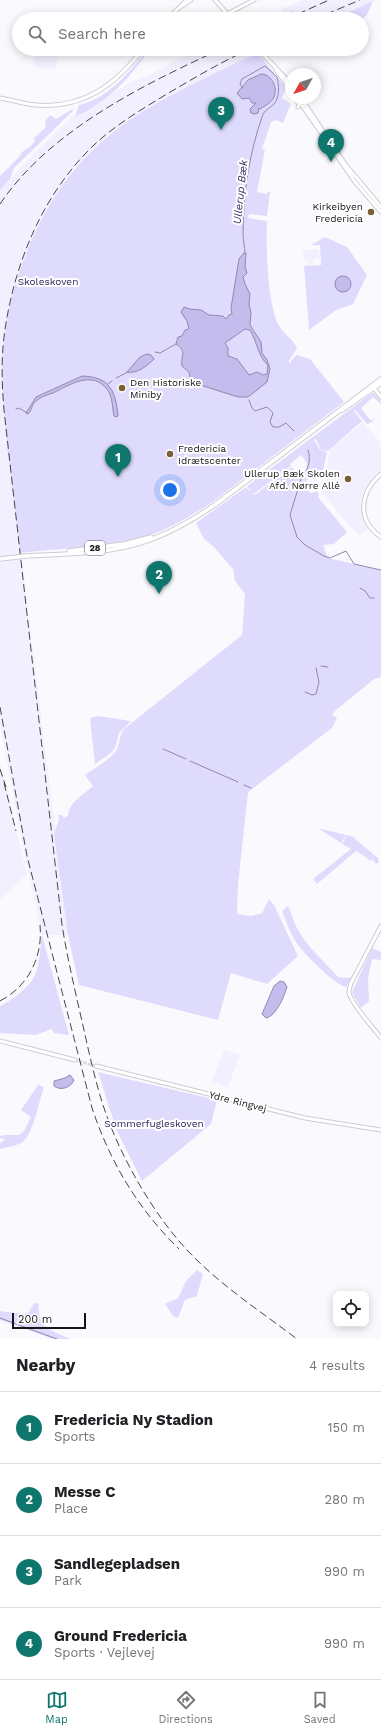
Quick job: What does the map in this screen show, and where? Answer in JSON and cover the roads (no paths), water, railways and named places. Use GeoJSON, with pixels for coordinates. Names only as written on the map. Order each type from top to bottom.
{"type":"FeatureCollection","features":[{"type":"Feature","properties":{"kind":"main road","name":"28"},"geometry":{"type":"LineString","coordinates":[[0,559],[60,553],[124,544],[160,535],[193,520],[337,412],[381,381]]}},
{"type":"Feature","properties":{"kind":"main road","name":"28"},"geometry":{"type":"LineString","coordinates":[[337,412],[356,402],[373,387]]}},
{"type":"Feature","properties":{"kind":"street"},"geometry":{"type":"LineString","coordinates":[[174,12],[188,0]]}},
{"type":"Feature","properties":{"kind":"street"},"geometry":{"type":"LineString","coordinates":[[178,8],[182,8],[191,0]]}},
{"type":"Feature","properties":{"kind":"street"},"geometry":{"type":"LineString","coordinates":[[215,0],[225,12]]}},
{"type":"Feature","properties":{"kind":"street"},"geometry":{"type":"LineString","coordinates":[[231,12],[254,0]]}},
{"type":"Feature","properties":{"kind":"street"},"geometry":{"type":"LineString","coordinates":[[0,98],[37,105],[60,105],[76,101],[94,94],[111,83],[122,74],[137,56]]}},
{"type":"Feature","properties":{"kind":"street"},"geometry":{"type":"LineString","coordinates":[[265,56],[285,78]]}},
{"type":"Feature","properties":{"kind":"street"},"geometry":{"type":"LineString","coordinates":[[273,65],[285,82]]}},
{"type":"Feature","properties":{"kind":"street"},"geometry":{"type":"LineString","coordinates":[[302,104],[318,122]]}},
{"type":"Feature","properties":{"kind":"street"},"geometry":{"type":"LineString","coordinates":[[302,104],[355,182],[381,212]]}},
{"type":"Feature","properties":{"kind":"street"},"geometry":{"type":"LineString","coordinates":[[306,104],[347,166],[381,207]]}},
{"type":"Feature","properties":{"kind":"street"},"geometry":{"type":"LineString","coordinates":[[373,387],[381,397]]}},
{"type":"Feature","properties":{"kind":"street"},"geometry":{"type":"LineString","coordinates":[[381,474],[370,485],[366,492],[364,509],[368,523],[373,531],[381,537]]}},
{"type":"Feature","properties":{"kind":"street"},"geometry":{"type":"LineString","coordinates":[[381,926],[349,991],[357,1007],[381,1038]]}},
{"type":"Feature","properties":{"kind":"street"},"geometry":{"type":"LineString","coordinates":[[0,1041],[75,1060]]}},
{"type":"Feature","properties":{"kind":"street","name":"Ydre Ringvej"},"geometry":{"type":"LineString","coordinates":[[96,1066],[305,1118],[381,1130]]}},
{"type":"Feature","properties":{"kind":"waterway","name":"Ullerup Bæk"},"geometry":{"type":"LineString","coordinates":[[243,88],[240,84],[242,79],[265,66],[277,77],[279,87],[276,101],[263,115],[257,131],[250,160],[243,219],[245,253]]}},
{"type":"Feature","properties":{"kind":"waterway"},"geometry":{"type":"LineString","coordinates":[[155,352],[160,353],[176,344]]}},
{"type":"Feature","properties":{"kind":"waterway"},"geometry":{"type":"LineString","coordinates":[[116,378],[128,372]]}},
{"type":"Feature","properties":{"kind":"waterway"},"geometry":{"type":"LineString","coordinates":[[108,384],[112,381]]}},
{"type":"Feature","properties":{"kind":"waterway","name":"Ullerup Bæk"},"geometry":{"type":"LineString","coordinates":[[249,400],[255,411],[267,407],[273,413],[270,422],[273,427],[279,427],[286,423],[294,431]]}},
{"type":"Feature","properties":{"kind":"waterway"},"geometry":{"type":"LineString","coordinates":[[16,409],[19,408],[27,413]]}},
{"type":"Feature","properties":{"kind":"waterway","name":"Ullerup Bæk"},"geometry":{"type":"LineString","coordinates":[[308,450],[309,464],[302,476],[290,515],[297,537],[305,545],[324,556],[330,558],[346,551],[354,564],[381,570]]}},
{"type":"Feature","properties":{"kind":"waterway"},"geometry":{"type":"LineString","coordinates":[[360,588],[365,591],[370,598],[374,598]]}},
{"type":"Feature","properties":{"kind":"waterway"},"geometry":{"type":"LineString","coordinates":[[321,666],[328,667]]}},
{"type":"Feature","properties":{"kind":"waterway"},"geometry":{"type":"LineString","coordinates":[[305,692],[312,695],[316,694],[319,682],[316,668]]}},
{"type":"Feature","properties":{"kind":"waterway"},"geometry":{"type":"LineString","coordinates":[[163,749],[186,759]]}},
{"type":"Feature","properties":{"kind":"waterway"},"geometry":{"type":"LineString","coordinates":[[190,761],[238,782]]}},
{"type":"Feature","properties":{"kind":"waterway"},"geometry":{"type":"LineString","coordinates":[[244,785],[251,788]]}},
{"type":"Feature","properties":{"kind":"waterway"},"geometry":{"type":"LineString","coordinates":[[0,1318],[57,1339]]}},
{"type":"Feature","properties":{"kind":"tunnel"},"geometry":{"type":"LineString","coordinates":[[75,1060],[96,1066]]}},
{"type":"Feature","properties":{"kind":"railway"},"geometry":{"type":"LineString","coordinates":[[302,12],[329,0]]}},
{"type":"Feature","properties":{"kind":"railway"},"geometry":{"type":"LineString","coordinates":[[332,12],[360,0]]}},
{"type":"Feature","properties":{"kind":"railway"},"geometry":{"type":"LineString","coordinates":[[0,204],[21,178],[45,154],[71,132],[130,94],[206,56]]}},
{"type":"Feature","properties":{"kind":"railway"},"geometry":{"type":"LineString","coordinates":[[235,56],[197,76],[121,123],[95,144],[76,164],[60,185],[45,208],[33,233],[15,284],[8,310],[4,337],[2,383],[62,925],[68,960],[100,1097],[128,1165],[150,1202],[175,1236],[213,1275],[297,1339]]}},
{"type":"Feature","properties":{"kind":"railway"},"geometry":{"type":"LineString","coordinates":[[0,707],[27,856],[92,1108],[107,1147],[127,1184],[151,1218],[179,1249]]}},
{"type":"Feature","properties":{"kind":"railway"},"geometry":{"type":"LineString","coordinates":[[0,769],[6,787]]}},
{"type":"Feature","properties":{"kind":"railway"},"geometry":{"type":"LineString","coordinates":[[4,783],[16,831]]}},
{"type":"Feature","properties":{"kind":"railway"},"geometry":{"type":"LineString","coordinates":[[0,1001],[19,987],[32,969],[39,948],[40,925]]}},
{"type":"Feature","properties":{"kind":"place","name":"Sandlegepladsen"},"geometry":{"type":"Point","coordinates":[221,130]}},
{"type":"Feature","properties":{"kind":"place","name":"Ground Fredericia"},"geometry":{"type":"Point","coordinates":[331,162]}},
{"type":"Feature","properties":{"kind":"place","name":"Kirkeibyen Fredericia"},"geometry":{"type":"Point","coordinates":[371,212]}},
{"type":"Feature","properties":{"kind":"place","name":"Den Historiske Miniby"},"geometry":{"type":"Point","coordinates":[122,388]}},
{"type":"Feature","properties":{"kind":"place","name":"Fredericia Idrætscenter"},"geometry":{"type":"Point","coordinates":[170,454]}},
{"type":"Feature","properties":{"kind":"place","name":"Fredericia Ny Stadion"},"geometry":{"type":"Point","coordinates":[118,477]}},
{"type":"Feature","properties":{"kind":"place","name":"Ullerup Bæk Skolen Afd. Nørre Allé"},"geometry":{"type":"Point","coordinates":[348,479]}},
{"type":"Feature","properties":{"kind":"place","name":"Messe C"},"geometry":{"type":"Point","coordinates":[159,594]}},
{"type":"Feature","properties":{"kind":"park label","name":"Skoleskoven"},"geometry":{"type":"Point","coordinates":[48,281]}},
{"type":"Feature","properties":{"kind":"park label","name":"Sommerfugleskoven"},"geometry":{"type":"Point","coordinates":[154,1123]}}]}
